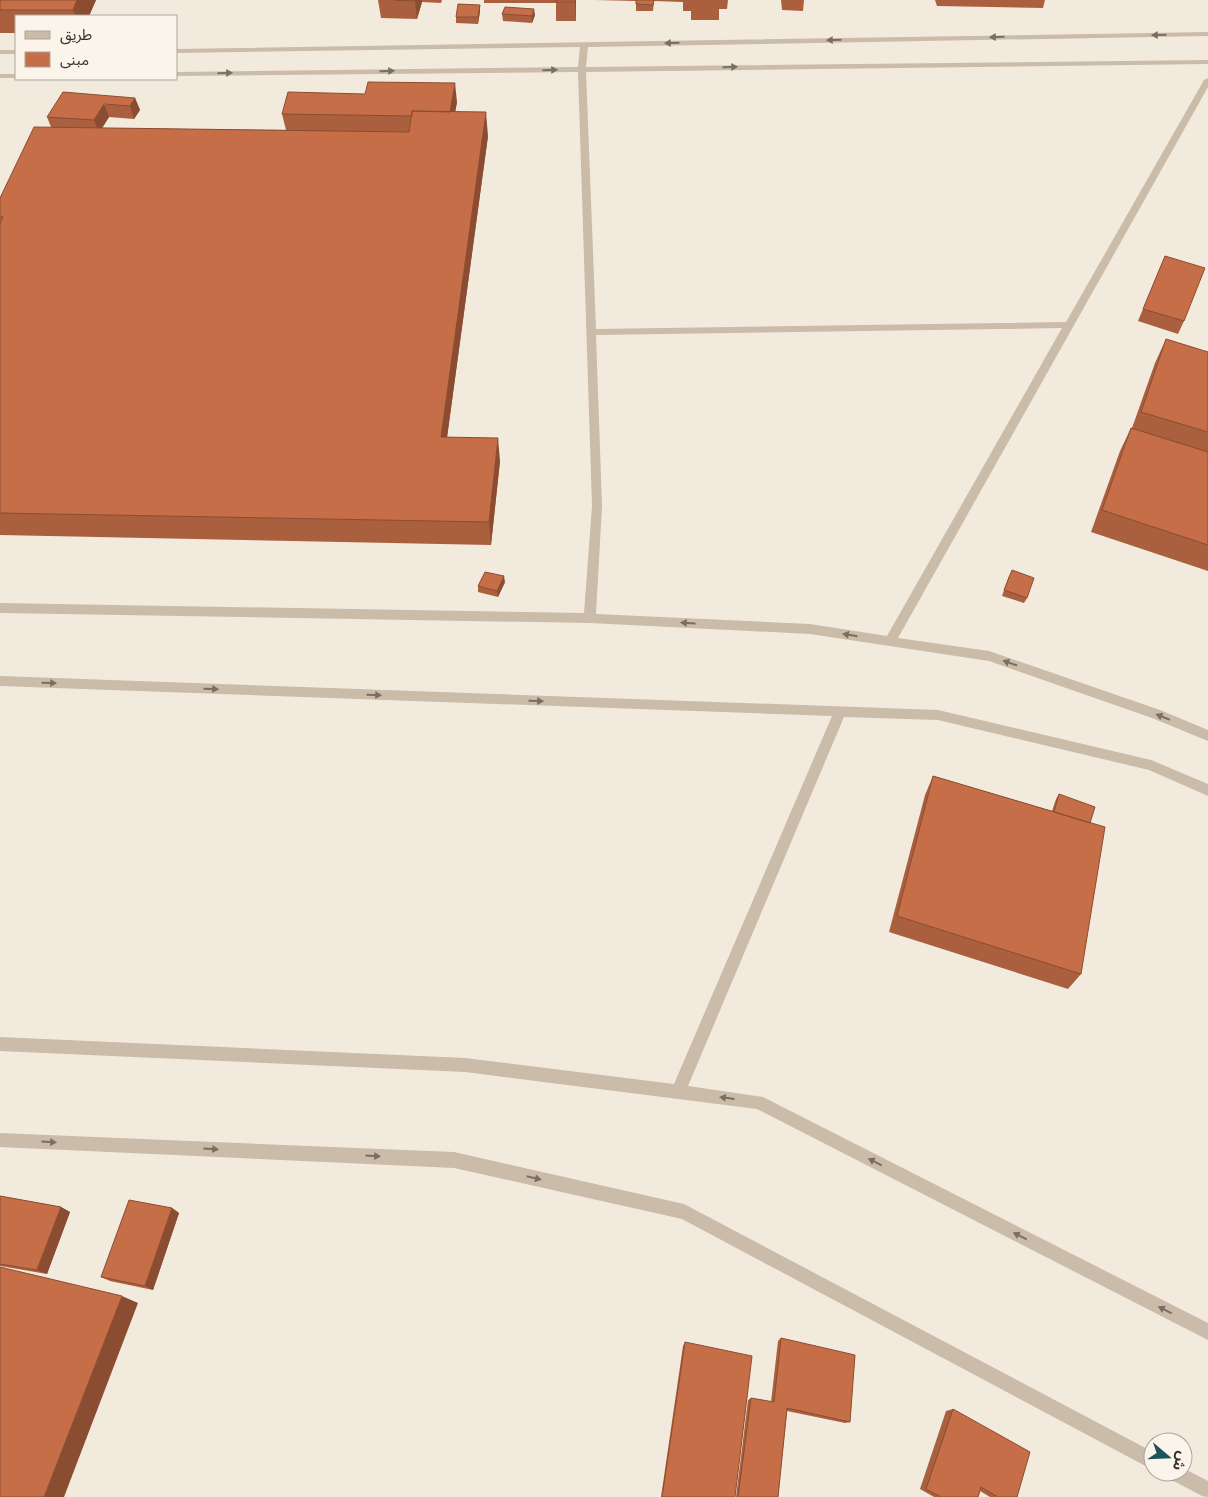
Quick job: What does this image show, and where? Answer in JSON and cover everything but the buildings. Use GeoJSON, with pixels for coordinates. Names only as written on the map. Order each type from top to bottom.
{"type":"FeatureCollection","features":[{"type":"Feature","properties":{"kind":"street"},"geometry":{"type":"LineString","coordinates":[[178,51],[1208,34]]}},
{"type":"Feature","properties":{"kind":"street"},"geometry":{"type":"LineString","coordinates":[[584,44],[582,69],[597,506],[590,618]]}},
{"type":"Feature","properties":{"kind":"street"},"geometry":{"type":"LineString","coordinates":[[0,52],[15,52]]}},
{"type":"Feature","properties":{"kind":"street"},"geometry":{"type":"LineString","coordinates":[[178,74],[1208,62]]}},
{"type":"Feature","properties":{"kind":"street"},"geometry":{"type":"LineString","coordinates":[[0,76],[15,76]]}},
{"type":"Feature","properties":{"kind":"street"},"geometry":{"type":"LineString","coordinates":[[890,641],[1208,80]]}},
{"type":"Feature","properties":{"kind":"street"},"geometry":{"type":"LineString","coordinates":[[592,332],[1069,325]]}},
{"type":"Feature","properties":{"kind":"street"},"geometry":{"type":"LineString","coordinates":[[0,608],[590,618],[810,629],[989,656],[1156,714],[1208,736]]}},
{"type":"Feature","properties":{"kind":"street"},"geometry":{"type":"LineString","coordinates":[[0,682],[938,715],[1151,765],[1208,790]]}},
{"type":"Feature","properties":{"kind":"street"},"geometry":{"type":"LineString","coordinates":[[678,1092],[840,712]]}},
{"type":"Feature","properties":{"kind":"street"},"geometry":{"type":"LineString","coordinates":[[0,1044],[465,1065],[758,1102],[1208,1332]]}},
{"type":"Feature","properties":{"kind":"street"},"geometry":{"type":"LineString","coordinates":[[0,1140],[454,1160],[684,1212],[1143,1456]]}},
{"type":"Feature","properties":{"kind":"street"},"geometry":{"type":"LineString","coordinates":[[1193,1482],[1208,1490]]}}]}
